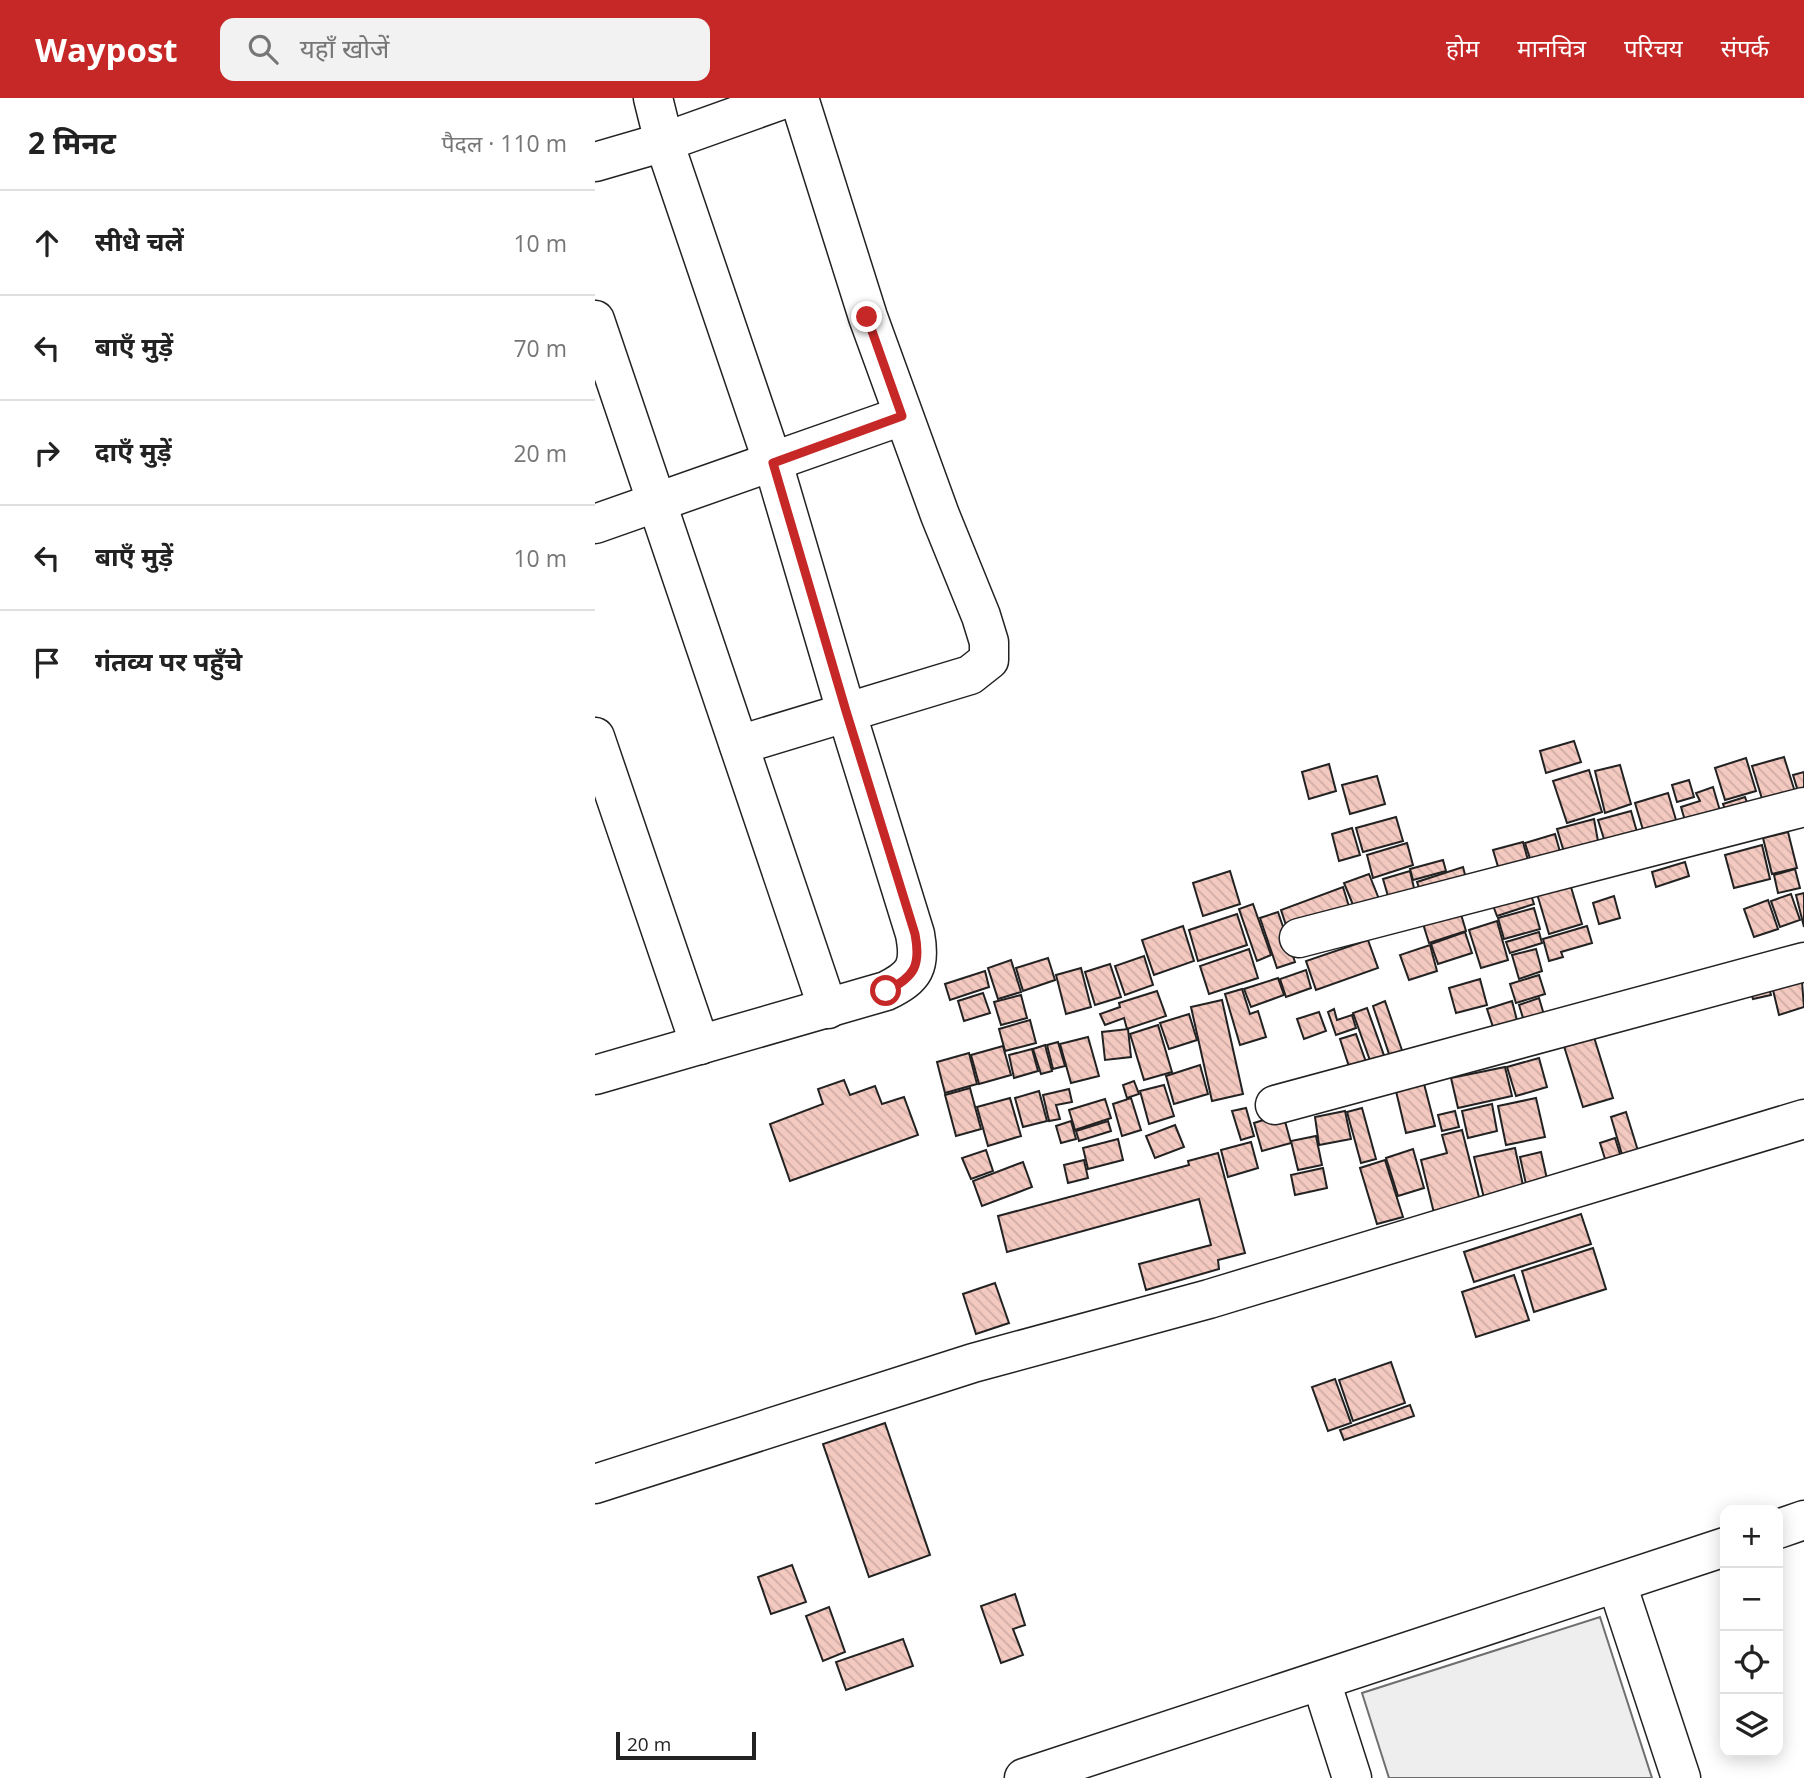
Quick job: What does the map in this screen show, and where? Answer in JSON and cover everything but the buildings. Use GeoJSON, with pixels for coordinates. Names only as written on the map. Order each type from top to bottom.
{"type":"FeatureCollection","features":[{"type":"Feature","properties":{"kind":"street"},"geometry":{"type":"LineString","coordinates":[[595,1075],[860,1000],[900,984],[917,964],[918,951],[773,463],[664,142],[653,98]]}},
{"type":"Feature","properties":{"kind":"street"},"geometry":{"type":"LineString","coordinates":[[595,162],[664,142],[787,98]]}},
{"type":"Feature","properties":{"kind":"street"},"geometry":{"type":"LineString","coordinates":[[739,745],[970,675],[989,660],[989,642],[981,616],[902,416],[867,317],[799,98]]}},
{"type":"Feature","properties":{"kind":"street"},"geometry":{"type":"LineString","coordinates":[[595,320],[828,1009]]}},
{"type":"Feature","properties":{"kind":"street"},"geometry":{"type":"LineString","coordinates":[[595,524],[902,416]]}},
{"type":"Feature","properties":{"kind":"street"},"geometry":{"type":"LineString","coordinates":[[595,737],[700,1045]]}},
{"type":"Feature","properties":{"kind":"street"},"geometry":{"type":"LineString","coordinates":[[1299,938],[1804,807]]}},
{"type":"Feature","properties":{"kind":"street"},"geometry":{"type":"LineString","coordinates":[[1275,1105],[1804,962]]}},
{"type":"Feature","properties":{"kind":"street"},"geometry":{"type":"LineString","coordinates":[[595,1484],[973,1363],[1209,1299],[1804,1119]]}},
{"type":"Feature","properties":{"kind":"street"},"geometry":{"type":"LineString","coordinates":[[1783,1527],[1804,1520]]}},
{"type":"Feature","properties":{"kind":"street"},"geometry":{"type":"LineString","coordinates":[[1024,1778],[1720,1549]]}},
{"type":"Feature","properties":{"kind":"street"},"geometry":{"type":"LineString","coordinates":[[1616,1584],[1681,1778]]}},
{"type":"Feature","properties":{"kind":"street"},"geometry":{"type":"LineString","coordinates":[[1321,1681],[1352,1778]]}},
{"type":"Feature","properties":{"kind":"shaded area"},"geometry":{"type":"Polygon","coordinates":[[[1600,1617],[1652,1778],[1389,1778],[1362,1693],[1600,1617]]]}},
{"type":"Feature","properties":{"kind":"route"},"geometry":{"type":"LineString","coordinates":[[867,317],[902,416],[773,463],[915,934],[917,964],[900,984],[886,991]]}}]}
